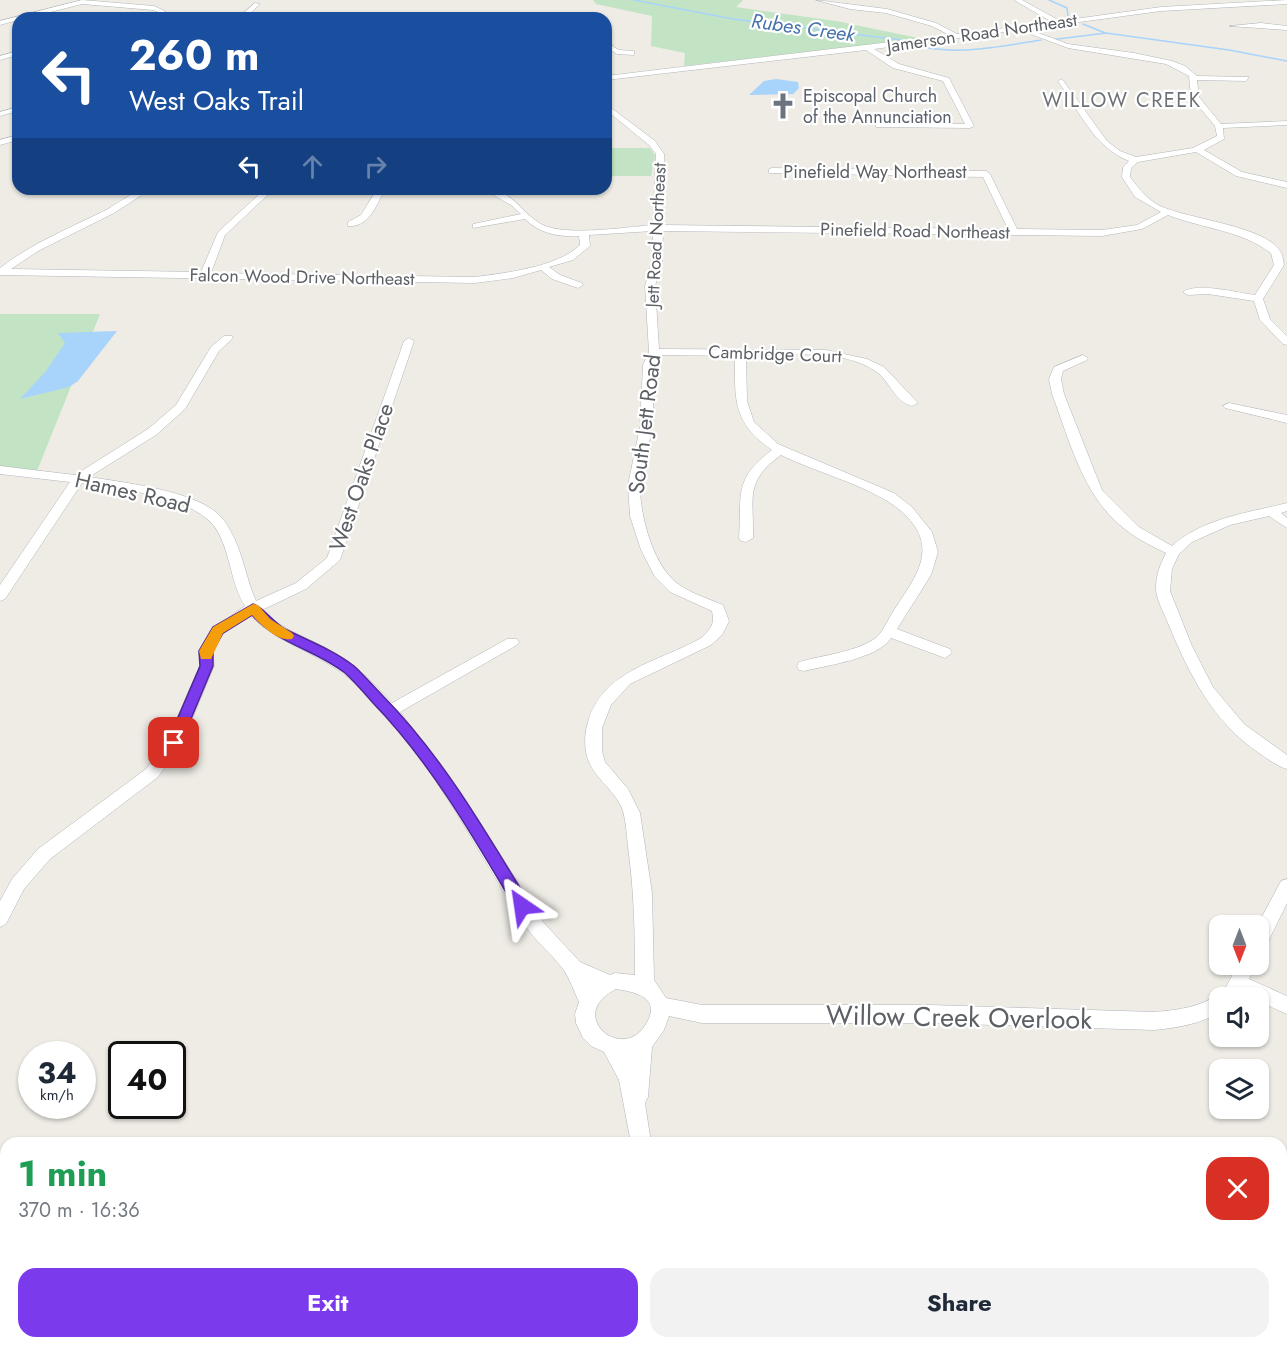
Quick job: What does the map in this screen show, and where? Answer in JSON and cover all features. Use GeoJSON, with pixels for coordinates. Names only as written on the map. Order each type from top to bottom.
{"type":"FeatureCollection","features":[{"type":"Feature","properties":{"kind":"street"},"geometry":{"type":"LineString","coordinates":[[819,0],[850,7],[887,11],[932,24],[957,37]]}},
{"type":"Feature","properties":{"kind":"street"},"geometry":{"type":"LineString","coordinates":[[1017,0],[1059,22]]}},
{"type":"Feature","properties":{"kind":"street","name":"Jamerson Road Northeast"},"geometry":{"type":"LineString","coordinates":[[612,77],[957,37],[1161,9],[1267,1],[1287,2]]}},
{"type":"Feature","properties":{"kind":"street"},"geometry":{"type":"LineString","coordinates":[[41,12],[74,3],[90,2],[154,8],[162,12]]}},
{"type":"Feature","properties":{"kind":"street"},"geometry":{"type":"LineString","coordinates":[[248,12],[256,4]]}},
{"type":"Feature","properties":{"kind":"street"},"geometry":{"type":"LineString","coordinates":[[1233,26],[1261,25],[1287,28]]}},
{"type":"Feature","properties":{"kind":"street"},"geometry":{"type":"LineString","coordinates":[[1021,28],[1059,44],[1167,62],[1185,69],[1194,78],[1246,79]]}},
{"type":"Feature","properties":{"kind":"street"},"geometry":{"type":"LineString","coordinates":[[867,48],[896,66],[946,80],[970,126],[879,125]]}},
{"type":"Feature","properties":{"kind":"street"},"geometry":{"type":"LineString","coordinates":[[612,49],[617,52],[631,53]]}},
{"type":"Feature","properties":{"kind":"street"},"geometry":{"type":"LineString","coordinates":[[1062,81],[1104,143],[1117,153],[1135,160],[1197,149],[1219,140],[1222,134],[1219,126],[1196,100],[1193,92],[1194,78]]}},
{"type":"Feature","properties":{"kind":"street","name":"Jett Road Northeast"},"geometry":{"type":"LineString","coordinates":[[612,111],[652,143],[660,154],[657,261],[650,286],[652,316]]}},
{"type":"Feature","properties":{"kind":"street"},"geometry":{"type":"LineString","coordinates":[[1219,126],[1287,123]]}},
{"type":"Feature","properties":{"kind":"street"},"geometry":{"type":"LineString","coordinates":[[1197,149],[1239,174],[1287,185]]}},
{"type":"Feature","properties":{"kind":"street"},"geometry":{"type":"LineString","coordinates":[[1135,160],[1126,170],[1127,180],[1144,199],[1168,212],[1249,234],[1282,253],[1279,265],[1258,299]]}},
{"type":"Feature","properties":{"kind":"street","name":"Pinefield Way Northeast"},"geometry":{"type":"LineString","coordinates":[[772,171],[986,174],[1014,232]]}},
{"type":"Feature","properties":{"kind":"street"},"geometry":{"type":"LineString","coordinates":[[0,272],[22,256],[118,209],[138,195]]}},
{"type":"Feature","properties":{"kind":"street"},"geometry":{"type":"LineString","coordinates":[[205,276],[221,234],[263,195]]}},
{"type":"Feature","properties":{"kind":"street"},"geometry":{"type":"LineString","coordinates":[[351,224],[365,218],[378,195]]}},
{"type":"Feature","properties":{"kind":"street","name":"Pinefield Road Northeast"},"geometry":{"type":"LineString","coordinates":[[501,195],[548,231],[584,235],[657,228],[1123,231],[1146,225],[1168,212]]}},
{"type":"Feature","properties":{"kind":"street"},"geometry":{"type":"LineString","coordinates":[[476,226],[526,216]]}},
{"type":"Feature","properties":{"kind":"street","name":"Falcon Wood Drive Northeast"},"geometry":{"type":"LineString","coordinates":[[0,272],[475,280],[506,277],[543,267],[577,254],[585,246],[584,235]]}},
{"type":"Feature","properties":{"kind":"street"},"geometry":{"type":"LineString","coordinates":[[543,267],[556,277],[578,285]]}},
{"type":"Feature","properties":{"kind":"street"},"geometry":{"type":"LineString","coordinates":[[1188,292],[1208,291],[1258,299]]}},
{"type":"Feature","properties":{"kind":"street"},"geometry":{"type":"LineString","coordinates":[[1258,299],[1265,320],[1287,342]]}},
{"type":"Feature","properties":{"kind":"street","name":"South Jett Road"},"geometry":{"type":"LineString","coordinates":[[652,316],[654,352],[649,365],[646,427],[634,485],[636,516],[648,550],[660,574],[675,589],[718,608],[721,620],[720,628],[709,640],[689,652],[635,673],[620,684],[598,712],[593,737],[598,765],[612,785],[629,802],[632,813],[643,893],[645,980],[654,998]]}},
{"type":"Feature","properties":{"kind":"street"},"geometry":{"type":"LineString","coordinates":[[0,596],[79,478],[152,432],[181,407],[215,349],[228,338]]}},
{"type":"Feature","properties":{"kind":"street","name":"West Oaks Place"},"geometry":{"type":"LineString","coordinates":[[0,919],[18,884],[44,854],[152,773],[174,743],[207,666],[206,651],[218,630],[253,608],[301,586],[333,560],[410,341]]}},
{"type":"Feature","properties":{"kind":"street","name":"Cambridge Court"},"geometry":{"type":"LineString","coordinates":[[654,352],[826,353],[854,357],[883,372],[894,382],[902,398],[912,403]]}},
{"type":"Feature","properties":{"kind":"street"},"geometry":{"type":"LineString","coordinates":[[740,352],[741,401],[749,423],[780,450],[889,496],[907,510],[925,532],[931,552],[924,575],[881,642],[863,651],[804,666]]}},
{"type":"Feature","properties":{"kind":"street"},"geometry":{"type":"LineString","coordinates":[[1080,359],[1058,369],[1055,379],[1058,394],[1096,491],[1109,507],[1134,530],[1172,551]]}},
{"type":"Feature","properties":{"kind":"street"},"geometry":{"type":"LineString","coordinates":[[1229,405],[1287,418]]}},
{"type":"Feature","properties":{"kind":"street"},"geometry":{"type":"LineString","coordinates":[[746,538],[746,483],[760,463],[780,450]]}},
{"type":"Feature","properties":{"kind":"street","name":"Hames Road"},"geometry":{"type":"LineString","coordinates":[[0,470],[79,478],[153,493],[186,502],[208,512],[222,530],[231,547],[243,586],[253,608],[265,622],[278,631],[322,652],[350,670],[417,743],[461,805],[533,923],[573,968],[588,1002]]}},
{"type":"Feature","properties":{"kind":"street"},"geometry":{"type":"LineString","coordinates":[[1287,507],[1206,529],[1180,543],[1172,551],[1165,566],[1163,591],[1204,687],[1221,712],[1260,747],[1287,764]]}},
{"type":"Feature","properties":{"kind":"street"},"geometry":{"type":"LineString","coordinates":[[1272,512],[1287,524]]}},
{"type":"Feature","properties":{"kind":"street"},"geometry":{"type":"LineString","coordinates":[[888,631],[945,653]]}},
{"type":"Feature","properties":{"kind":"street"},"geometry":{"type":"LineString","coordinates":[[390,711],[513,642]]}},
{"type":"Feature","properties":{"kind":"street"},"geometry":{"type":"LineString","coordinates":[[1269,921],[1287,886]]}},
{"type":"Feature","properties":{"kind":"street"},"geometry":{"type":"LineString","coordinates":[[643,951],[616,982],[594,992],[585,1012],[586,1023],[591,1034],[600,1042],[611,1047],[624,1048],[649,1037]]}},
{"type":"Feature","properties":{"kind":"street","name":"Hames Road"},"geometry":{"type":"LineString","coordinates":[[573,968],[616,982]]}},
{"type":"Feature","properties":{"kind":"street"},"geometry":{"type":"LineString","coordinates":[[616,982],[640,983],[654,998],[660,1021],[649,1037],[637,1106]]}},
{"type":"Feature","properties":{"kind":"street","name":"Willow Creek Overlook"},"geometry":{"type":"LineString","coordinates":[[654,998],[690,1010],[694,1014]]}},
{"type":"Feature","properties":{"kind":"street"},"geometry":{"type":"LineString","coordinates":[[1269,1000],[1287,1005]]}},
{"type":"Feature","properties":{"kind":"street","name":"Willow Creek Overlook"},"geometry":{"type":"LineString","coordinates":[[649,1037],[667,1023],[694,1014],[930,1014],[1154,1021],[1186,1018],[1209,1010]]}},
{"type":"Feature","properties":{"kind":"street"},"geometry":{"type":"LineString","coordinates":[[611,1047],[622,1060],[637,1106],[640,1137]]}},
{"type":"Feature","properties":{"kind":"green space"},"geometry":{"type":"Polygon","coordinates":[[[593,0],[743,0],[736,7],[836,21],[923,39],[684,66],[685,53],[651,46],[652,16],[596,4],[593,0]]]}},
{"type":"Feature","properties":{"kind":"green space"},"geometry":{"type":"Polygon","coordinates":[[[612,148],[650,148],[655,156],[651,176],[612,176],[612,148]]]}},
{"type":"Feature","properties":{"kind":"green space"},"geometry":{"type":"Polygon","coordinates":[[[0,314],[100,314],[35,476],[0,473],[0,314]]]}},
{"type":"Feature","properties":{"kind":"water"},"geometry":{"type":"Polygon","coordinates":[[[776,79],[798,82],[799,88],[793,94],[749,95],[764,81],[776,79]]]}},
{"type":"Feature","properties":{"kind":"water"},"geometry":{"type":"Polygon","coordinates":[[[117,331],[78,381],[69,387],[20,399],[46,371],[65,343],[58,333],[117,331]]]}},
{"type":"Feature","properties":{"kind":"waterway","name":"Rubes Creek"},"geometry":{"type":"LineString","coordinates":[[634,0],[733,19],[901,40]]}},
{"type":"Feature","properties":{"kind":"waterway"},"geometry":{"type":"LineString","coordinates":[[1049,0],[1067,8],[1068,16]]}},
{"type":"Feature","properties":{"kind":"waterway"},"geometry":{"type":"LineString","coordinates":[[1083,24],[1105,33]]}},
{"type":"Feature","properties":{"kind":"waterway","name":"Rubes Creek"},"geometry":{"type":"LineString","coordinates":[[1050,40],[1106,33],[1229,50],[1287,61]]}},
{"type":"Feature","properties":{"kind":"waterway","name":"Rubes Creek"},"geometry":{"type":"LineString","coordinates":[[913,45],[961,50],[993,48],[1041,40]]}},
{"type":"Feature","properties":{"kind":"slow traffic"},"geometry":{"type":"LineString","coordinates":[[206,656],[206,651],[218,630],[253,608],[265,622],[287,636]]}},
{"type":"Feature","properties":{"kind":"place","name":"Episcopal Church of the Annunciation"},"geometry":{"type":"Point","coordinates":[783,106]}},
{"type":"Feature","properties":{"kind":"district","name":"WILLOW CREEK"},"geometry":{"type":"Point","coordinates":[1122,100]}},
{"type":"Feature","properties":{"kind":"route"},"geometry":{"type":"LineString","coordinates":[[174,743],[207,666],[206,651],[218,630],[253,608],[265,622],[278,631],[322,652],[350,670],[365,684],[417,743],[461,805],[522,906]]}}]}
